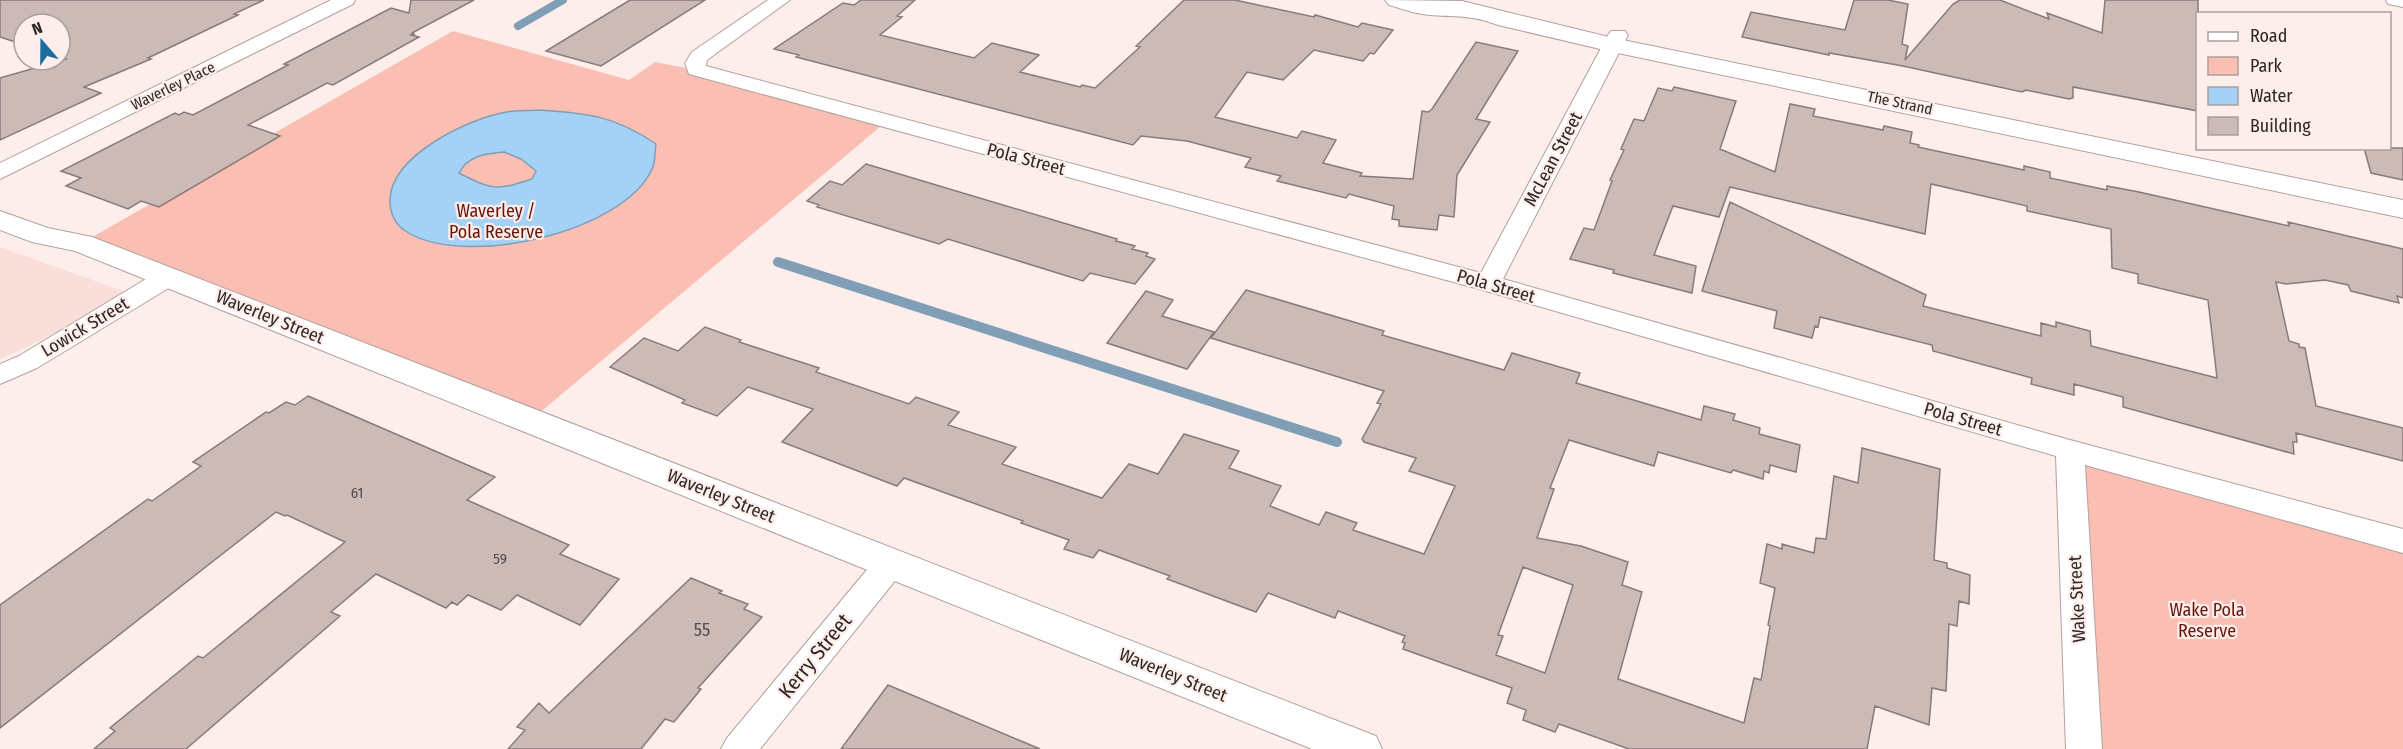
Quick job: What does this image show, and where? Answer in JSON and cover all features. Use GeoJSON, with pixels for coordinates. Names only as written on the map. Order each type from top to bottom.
{"type":"FeatureCollection","features":[{"type":"Feature","properties":{"kind":"street","name":"Waverley Place"},"geometry":{"type":"LineString","coordinates":[[0,172],[346,0]]}},
{"type":"Feature","properties":{"kind":"street","name":"Pola Street"},"geometry":{"type":"LineString","coordinates":[[781,0],[699,56],[694,63],[696,70],[1488,283],[2070,450],[2403,541]]}},
{"type":"Feature","properties":{"kind":"street","name":"The Strand"},"geometry":{"type":"LineString","coordinates":[[1397,0],[1422,7],[1462,8],[1485,12],[1506,20],[2014,114],[2403,196]]}},
{"type":"Feature","properties":{"kind":"street","name":"The Strand"},"geometry":{"type":"LineString","coordinates":[[1445,0],[1483,2],[1616,40],[2403,209]]}},
{"type":"Feature","properties":{"kind":"street"},"geometry":{"type":"LineString","coordinates":[[2395,0],[2403,1]]}},
{"type":"Feature","properties":{"kind":"street","name":"McLean Street"},"geometry":{"type":"LineString","coordinates":[[1488,283],[1616,40]]}},
{"type":"Feature","properties":{"kind":"street","name":"Waverley Street"},"geometry":{"type":"LineString","coordinates":[[0,202],[60,224],[82,243]]}},
{"type":"Feature","properties":{"kind":"street","name":"Waverley Street"},"geometry":{"type":"LineString","coordinates":[[0,220],[42,236],[82,243],[1361,749]]}},
{"type":"Feature","properties":{"kind":"street","name":"Lowick Street"},"geometry":{"type":"LineString","coordinates":[[0,375],[28,362],[168,277]]}},
{"type":"Feature","properties":{"kind":"street","name":"Wake Street"},"geometry":{"type":"LineString","coordinates":[[2070,450],[2084,749]]}},
{"type":"Feature","properties":{"kind":"street","name":"Kerry Street"},"geometry":{"type":"LineString","coordinates":[[739,749],[891,563]]}},
{"type":"Feature","properties":{"kind":"shaded area"},"geometry":{"type":"Polygon","coordinates":[[[0,247],[137,296],[0,359],[0,247]]]}},
{"type":"Feature","properties":{"kind":"green space","name":"Waverley / Pola Reserve"},"geometry":{"type":"Polygon","coordinates":[[[453,31],[629,80],[655,62],[696,70],[887,121],[531,420],[82,243],[453,31]]]}},
{"type":"Feature","properties":{"kind":"green space","name":"Wake Pola Reserve"},"geometry":{"type":"Polygon","coordinates":[[[2070,450],[2403,541],[2403,749],[2084,749],[2070,450]]]}},
{"type":"Feature","properties":{"kind":"water"},"geometry":{"type":"Polygon","coordinates":[[[535,110],[587,115],[627,127],[656,144],[653,167],[637,190],[611,210],[577,226],[539,238],[500,245],[463,246],[430,241],[404,230],[397,224],[391,212],[390,203],[394,183],[404,168],[418,154],[435,141],[473,122],[507,112],[535,110]],[[504,152],[484,155],[467,162],[459,173],[487,186],[510,186],[532,179],[536,171],[521,159],[504,152]]]}},
{"type":"Feature","properties":{"kind":"building"},"geometry":{"type":"Polygon","coordinates":[[[0,0],[264,0],[148,58],[151,59],[84,87],[101,93],[0,140],[0,78],[21,72],[72,72],[72,12],[12,12],[12,41],[0,37],[0,0]]]}},
{"type":"Feature","properties":{"kind":"building"},"geometry":{"type":"Polygon","coordinates":[[[411,0],[474,0],[412,33],[414,34],[411,35],[419,37],[333,85],[327,83],[248,125],[280,136],[159,207],[141,201],[128,209],[66,186],[81,178],[61,171],[175,113],[179,115],[184,112],[193,115],[391,8],[409,13],[411,0]]]}},
{"type":"Feature","properties":{"kind":"building"},"geometry":{"type":"Polygon","coordinates":[[[630,0],[705,0],[601,66],[546,51],[630,0]]]}},
{"type":"Feature","properties":{"kind":"building"},"geometry":{"type":"Polygon","coordinates":[[[861,0],[915,0],[897,16],[902,17],[880,35],[974,58],[992,43],[1039,55],[1020,72],[1080,87],[1082,85],[1095,88],[1140,47],[1136,46],[1184,0],[1235,0],[1314,17],[1315,15],[1358,27],[1362,23],[1393,30],[1374,54],[1370,53],[1363,61],[1314,50],[1283,80],[1247,72],[1215,117],[1297,138],[1302,131],[1336,140],[1323,163],[1362,173],[1360,176],[1413,179],[1422,111],[1428,112],[1432,109],[1476,42],[1518,51],[1476,119],[1490,122],[1457,175],[1454,217],[1439,215],[1437,230],[1399,226],[1399,220],[1392,219],[1394,206],[1349,194],[1346,198],[1277,181],[1281,176],[1245,167],[1251,158],[1187,141],[1141,136],[1133,145],[796,57],[799,55],[774,49],[843,3],[854,5],[861,0]]]}},
{"type":"Feature","properties":{"kind":"building"},"geometry":{"type":"Polygon","coordinates":[[[1854,0],[1888,0],[1908,4],[1902,44],[1908,46],[1905,60],[1953,4],[1960,0],[2000,0],[2049,19],[2047,13],[2102,33],[2105,0],[2198,0],[2196,111],[2073,87],[2073,98],[2069,99],[2026,90],[2022,92],[1903,66],[1829,53],[1829,55],[1742,37],[1751,12],[1845,30],[1854,0]]]}},
{"type":"Feature","properties":{"kind":"building"},"geometry":{"type":"Polygon","coordinates":[[[1674,87],[1736,101],[1720,149],[1775,172],[1790,104],[1815,109],[1813,116],[1883,130],[1884,126],[1912,132],[1910,143],[1919,145],[1918,147],[2024,170],[2024,166],[2050,172],[2050,178],[2107,190],[2107,186],[2139,192],[2289,226],[2288,222],[2403,249],[2403,298],[2397,296],[2399,303],[2351,291],[2348,285],[2325,280],[2286,284],[2276,282],[2289,341],[2305,348],[2316,406],[2403,428],[2403,461],[2296,433],[2297,442],[2293,442],[2294,454],[2123,407],[2123,397],[2074,384],[2074,395],[2031,384],[2032,378],[1933,351],[1932,345],[1820,317],[1812,338],[1774,328],[1777,311],[1702,291],[1730,202],[1926,295],[1923,306],[2041,336],[2041,323],[2056,327],[2056,322],[2090,331],[2091,346],[2217,378],[2208,300],[2138,283],[2138,274],[2112,268],[2111,229],[2027,211],[2027,206],[1931,184],[1925,234],[1730,187],[1719,217],[1673,206],[1654,255],[1696,266],[1692,293],[1613,273],[1614,270],[1570,259],[1584,228],[1594,230],[1612,181],[1610,180],[1624,150],[1621,149],[1634,119],[1644,121],[1658,88],[1672,91],[1674,87]]]}},
{"type":"Feature","properties":{"kind":"building"},"geometry":{"type":"Polygon","coordinates":[[[2403,148],[2403,180],[2371,173],[2365,150],[2403,148]]]}},
{"type":"Feature","properties":{"kind":"building"},"geometry":{"type":"Polygon","coordinates":[[[866,164],[1117,239],[1116,241],[1135,246],[1132,249],[1148,253],[1146,256],[1155,259],[1135,284],[1090,273],[1083,281],[948,239],[939,244],[817,207],[819,205],[807,201],[830,181],[842,185],[866,164]]]}},
{"type":"Feature","properties":{"kind":"building"},"geometry":{"type":"Polygon","coordinates":[[[1246,290],[1384,331],[1382,335],[1504,370],[1512,353],[1580,373],[1576,383],[1701,420],[1704,406],[1735,414],[1733,420],[1760,428],[1759,434],[1800,445],[1796,472],[1770,465],[1769,473],[1764,471],[1763,479],[1733,470],[1731,473],[1658,452],[1654,466],[1569,440],[1550,488],[1554,489],[1537,538],[1581,546],[1628,562],[1622,585],[1642,592],[1618,679],[1744,723],[1754,678],[1761,680],[1775,588],[1760,583],[1767,544],[1782,549],[1782,544],[1814,553],[1816,538],[1826,539],[1834,476],[1858,483],[1862,448],[1940,469],[1934,560],[1947,563],[1947,568],[1970,575],[1969,604],[1959,601],[1957,626],[1949,624],[1946,691],[1932,688],[1929,725],[1875,706],[1867,749],[1629,749],[1559,724],[1555,732],[1523,720],[1526,710],[1507,703],[1512,688],[1403,649],[1405,643],[1402,642],[1405,636],[1338,611],[1335,618],[1268,593],[1256,612],[1167,579],[1170,576],[1099,550],[1093,558],[1064,549],[1069,540],[1021,523],[1023,521],[904,478],[897,486],[782,442],[813,409],[748,387],[717,416],[682,403],[685,400],[610,367],[644,338],[678,351],[705,327],[741,340],[739,342],[819,368],[816,372],[909,404],[916,397],[959,412],[948,425],[1016,447],[1002,464],[1102,498],[1129,464],[1158,474],[1184,434],[1239,451],[1229,468],[1281,486],[1270,506],[1319,525],[1326,512],[1357,523],[1353,530],[1424,554],[1455,486],[1409,471],[1416,458],[1364,442],[1362,439],[1381,404],[1377,403],[1384,391],[1211,338],[1246,290]],[[1523,567],[1498,635],[1503,636],[1496,655],[1545,673],[1573,585],[1523,567]]]}},
{"type":"Feature","properties":{"kind":"building"},"geometry":{"type":"Polygon","coordinates":[[[1146,291],[1173,300],[1162,316],[1214,332],[1187,369],[1107,343],[1146,291]]]}},
{"type":"Feature","properties":{"kind":"building"},"geometry":{"type":"Polygon","coordinates":[[[308,396],[495,477],[467,500],[569,545],[560,554],[619,579],[580,625],[517,595],[501,610],[468,595],[457,605],[452,602],[446,608],[376,574],[331,612],[340,616],[186,749],[94,749],[115,731],[110,728],[198,656],[203,658],[345,542],[276,512],[0,728],[0,605],[148,499],[152,501],[201,466],[193,462],[266,412],[269,413],[286,402],[295,405],[308,396]]]}},
{"type":"Feature","properties":{"kind":"building"},"geometry":{"type":"Polygon","coordinates":[[[691,578],[722,591],[719,593],[748,604],[744,609],[762,617],[698,688],[701,689],[674,722],[665,719],[641,749],[508,749],[525,730],[517,727],[539,703],[549,713],[691,578]]]}},
{"type":"Feature","properties":{"kind":"building"},"geometry":{"type":"Polygon","coordinates":[[[888,685],[1040,749],[841,749],[888,685]]]}},
{"type":"Feature","properties":{"kind":"waterway"},"geometry":{"type":"LineString","coordinates":[[518,26],[563,0]]}},
{"type":"Feature","properties":{"kind":"waterway"},"geometry":{"type":"LineString","coordinates":[[778,262],[1337,442]]}}]}
